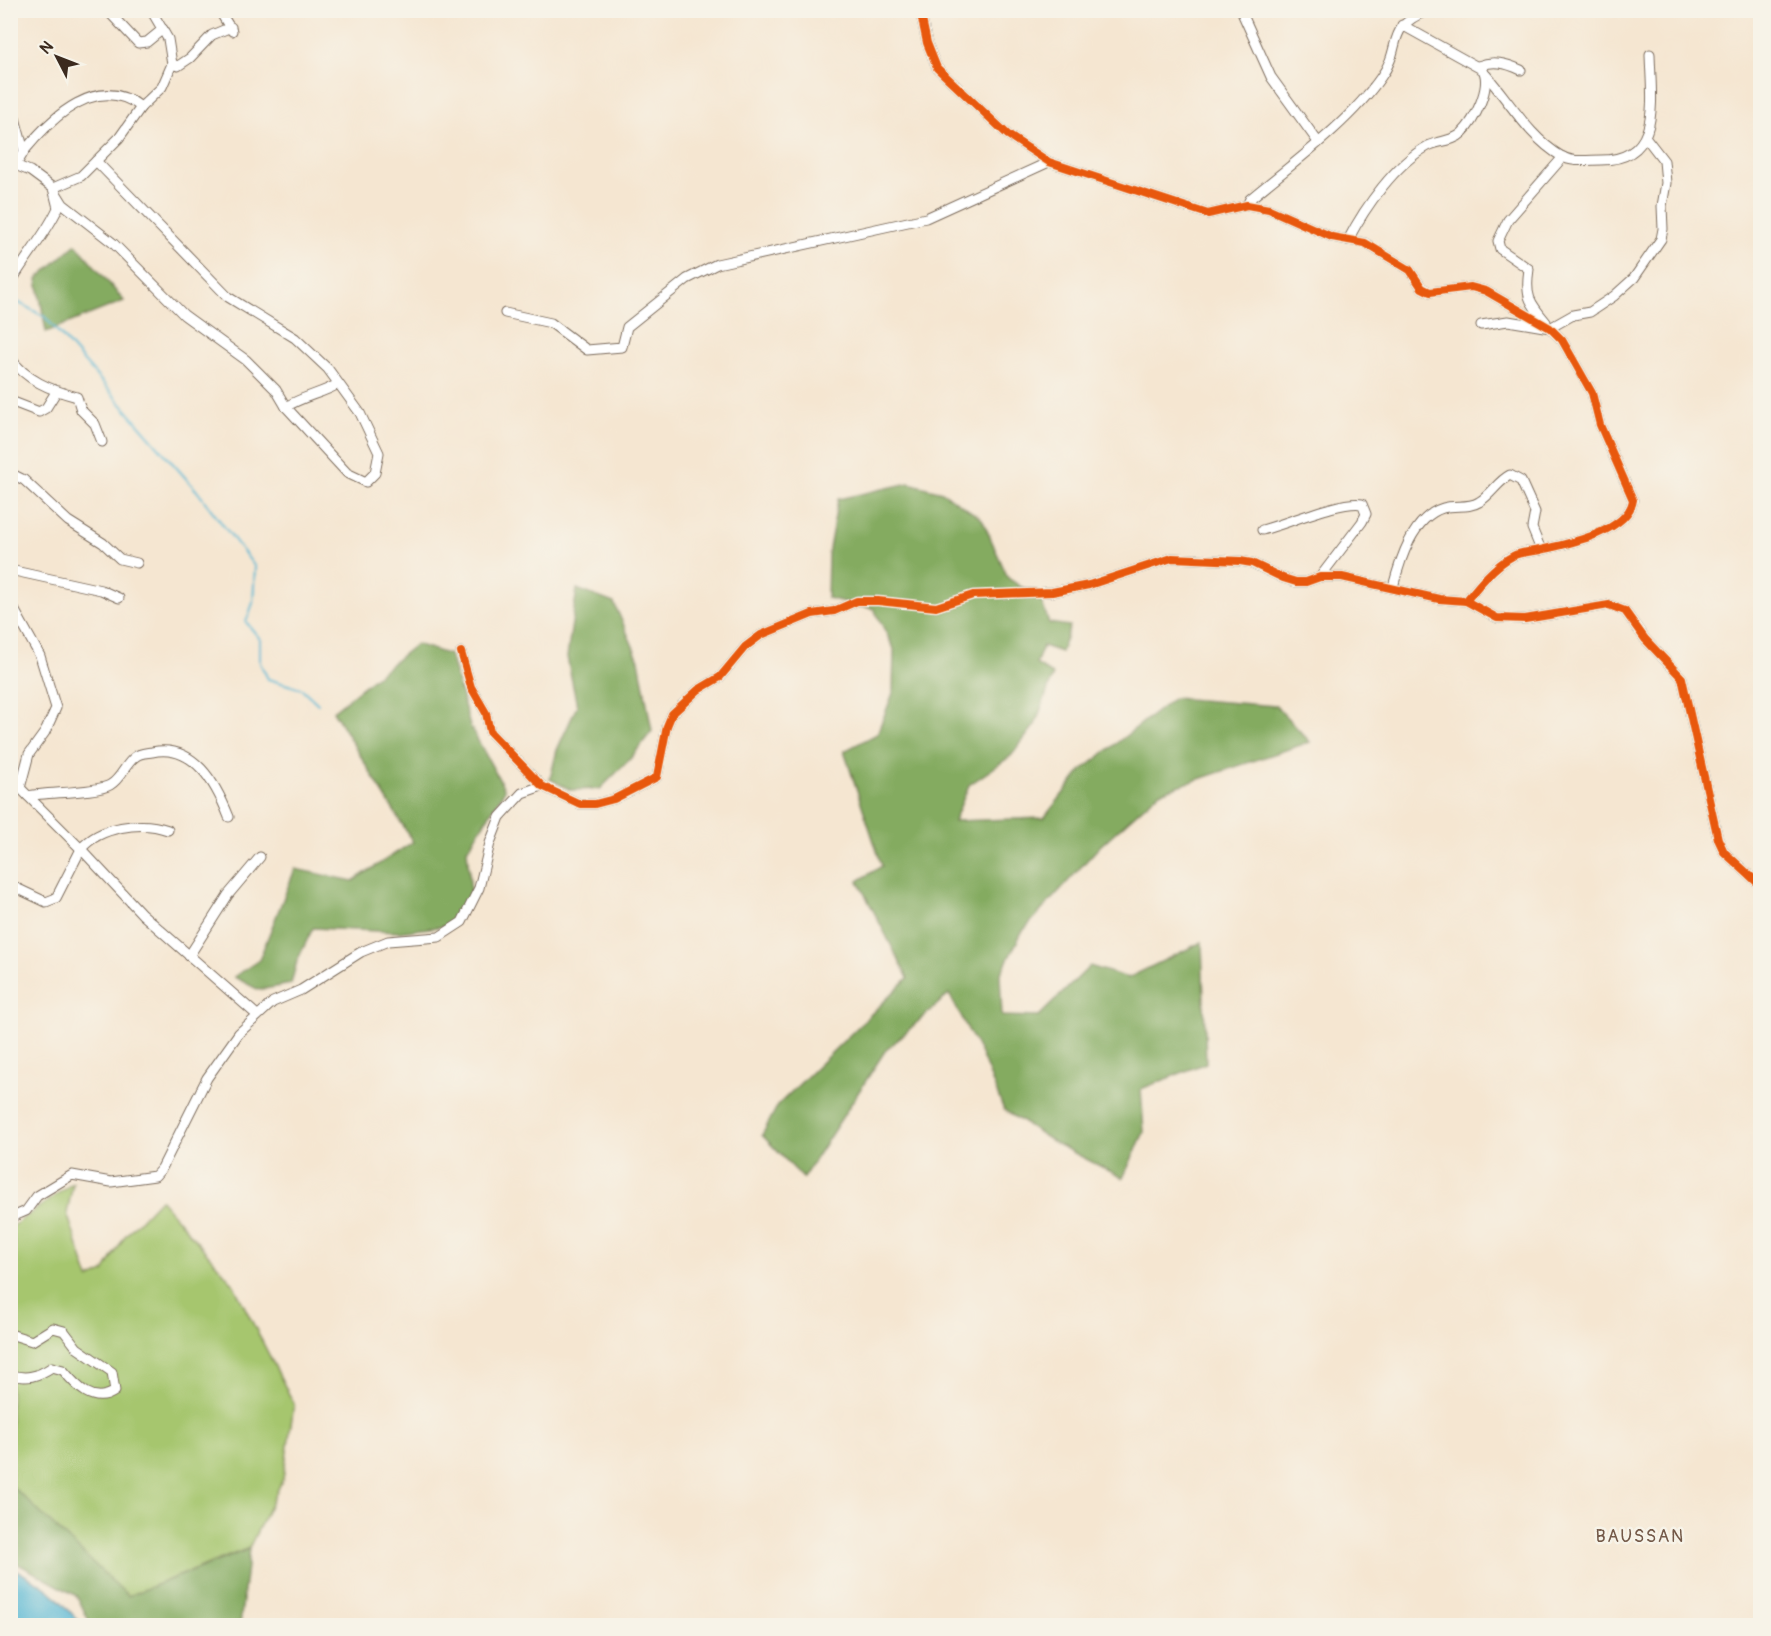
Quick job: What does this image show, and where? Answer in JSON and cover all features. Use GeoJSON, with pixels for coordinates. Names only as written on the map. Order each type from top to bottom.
{"type":"FeatureCollection","features":[{"type":"Feature","properties":{"kind":"street"},"geometry":{"type":"LineString","coordinates":[[107,10],[138,43],[147,42],[162,30]]}},
{"type":"Feature","properties":{"kind":"street"},"geometry":{"type":"LineString","coordinates":[[53,188],[81,176],[119,138],[141,107],[162,87],[172,64],[171,50],[151,10]]}},
{"type":"Feature","properties":{"kind":"street"},"geometry":{"type":"LineString","coordinates":[[172,64],[178,66],[190,58],[212,35],[231,29],[219,10]]}},
{"type":"Feature","properties":{"kind":"street"},"geometry":{"type":"LineString","coordinates":[[920,10],[927,43],[937,69],[1008,135],[1049,162],[1208,214],[1229,212],[1247,205],[1269,209],[1332,237],[1365,243],[1410,270],[1422,288],[1430,292],[1471,287],[1486,291],[1550,328]]}},
{"type":"Feature","properties":{"kind":"street"},"geometry":{"type":"LineString","coordinates":[[1246,10],[1244,15],[1271,77],[1318,142]]}},
{"type":"Feature","properties":{"kind":"street"},"geometry":{"type":"LineString","coordinates":[[1247,205],[1250,199],[1318,142],[1380,79],[1389,66],[1402,25],[1412,17],[1429,10]]}},
{"type":"Feature","properties":{"kind":"street"},"geometry":{"type":"LineString","coordinates":[[1402,25],[1478,66],[1530,130],[1563,157],[1577,160],[1615,160],[1638,150],[1647,139],[1650,54]]}},
{"type":"Feature","properties":{"kind":"street"},"geometry":{"type":"LineString","coordinates":[[1478,66],[1486,63],[1501,63],[1521,70]]}},
{"type":"Feature","properties":{"kind":"street"},"geometry":{"type":"LineString","coordinates":[[1348,240],[1372,200],[1406,164],[1427,147],[1455,139],[1463,133],[1482,98],[1486,75]]}},
{"type":"Feature","properties":{"kind":"street"},"geometry":{"type":"LineString","coordinates":[[96,162],[228,297],[295,338],[338,384],[360,413],[379,453],[375,473],[366,482],[347,473],[286,407],[276,390],[246,360],[184,315],[113,243],[63,204],[53,188],[13,162],[78,100],[112,95],[141,107]]}},
{"type":"Feature","properties":{"kind":"street"},"geometry":{"type":"LineString","coordinates":[[10,100],[24,152]]}},
{"type":"Feature","properties":{"kind":"street"},"geometry":{"type":"LineString","coordinates":[[1481,325],[1508,321],[1550,328],[1573,315],[1590,312],[1614,296],[1634,278],[1661,239],[1666,183],[1664,161],[1647,139]]}},
{"type":"Feature","properties":{"kind":"street"},"geometry":{"type":"LineString","coordinates":[[1466,601],[1497,568],[1513,556],[1610,529],[1632,509],[1633,500],[1600,425],[1593,393],[1562,340],[1550,328],[1527,295],[1526,284],[1529,269],[1500,249],[1498,242],[1508,220],[1563,157]]}},
{"type":"Feature","properties":{"kind":"street"},"geometry":{"type":"LineString","coordinates":[[505,313],[551,323],[586,350],[622,347],[627,327],[687,279],[717,264],[926,218],[1049,162]]}},
{"type":"Feature","properties":{"kind":"street"},"geometry":{"type":"LineString","coordinates":[[10,279],[13,279],[31,248],[47,232],[58,208],[53,188]]}},
{"type":"Feature","properties":{"kind":"street"},"geometry":{"type":"LineString","coordinates":[[10,357],[22,372],[56,392],[77,397],[81,410],[95,424],[102,442]]}},
{"type":"Feature","properties":{"kind":"street"},"geometry":{"type":"LineString","coordinates":[[286,407],[300,397],[328,390],[338,384]]}},
{"type":"Feature","properties":{"kind":"street"},"geometry":{"type":"LineString","coordinates":[[13,402],[39,412],[46,408],[56,392]]}},
{"type":"Feature","properties":{"kind":"street"},"geometry":{"type":"LineString","coordinates":[[10,472],[24,480],[68,521],[103,543],[120,559],[137,563]]}},
{"type":"Feature","properties":{"kind":"street"},"geometry":{"type":"LineString","coordinates":[[1393,587],[1399,563],[1408,544],[1432,514],[1442,508],[1472,506],[1480,502],[1510,475],[1521,480],[1535,512],[1533,528],[1541,550]]}},
{"type":"Feature","properties":{"kind":"street"},"geometry":{"type":"LineString","coordinates":[[1263,530],[1323,511],[1355,503],[1362,504],[1366,508],[1366,514],[1362,522],[1320,577]]}},
{"type":"Feature","properties":{"kind":"street"},"geometry":{"type":"LineString","coordinates":[[461,652],[471,687],[486,713],[490,732],[542,786],[580,804],[595,804],[614,799],[657,777],[667,726],[672,714],[698,690],[720,677],[745,647],[761,635],[812,614],[834,611],[857,601],[878,600],[936,608],[973,595],[1052,592],[1089,585],[1172,558],[1252,563],[1296,582],[1306,582],[1320,577],[1342,577],[1438,599],[1466,601],[1497,618],[1553,616],[1609,606],[1625,611],[1645,639],[1683,678],[1718,838],[1724,852],[1761,885]]}},
{"type":"Feature","properties":{"kind":"street"},"geometry":{"type":"LineString","coordinates":[[10,570],[101,590],[118,598]]}},
{"type":"Feature","properties":{"kind":"street"},"geometry":{"type":"LineString","coordinates":[[10,602],[40,656],[56,708],[45,732],[30,754],[15,788],[28,796],[142,914],[257,1015]]}},
{"type":"Feature","properties":{"kind":"street"},"geometry":{"type":"LineString","coordinates":[[28,796],[102,788],[116,781],[138,755],[162,750],[177,751],[202,768],[218,790],[229,817]]}},
{"type":"Feature","properties":{"kind":"street"},"geometry":{"type":"LineString","coordinates":[[10,1218],[26,1211],[37,1196],[72,1175],[111,1182],[155,1176],[162,1168],[207,1078],[239,1033],[273,1002],[301,990],[361,952],[388,941],[439,937],[452,929],[467,915],[475,897],[500,817],[522,793],[542,786]]}},
{"type":"Feature","properties":{"kind":"street"},"geometry":{"type":"LineString","coordinates":[[10,885],[46,902],[56,898],[81,849],[96,835],[112,830],[146,826],[168,830]]}},
{"type":"Feature","properties":{"kind":"street"},"geometry":{"type":"LineString","coordinates":[[189,956],[228,895],[260,857]]}},
{"type":"Feature","properties":{"kind":"street"},"geometry":{"type":"LineString","coordinates":[[10,1334],[32,1341],[53,1328],[64,1331],[76,1348],[112,1372],[115,1391],[107,1396],[90,1395],[74,1383],[63,1370],[52,1367],[40,1375],[25,1378],[10,1375]]}},
{"type":"Feature","properties":{"kind":"green space"},"geometry":{"type":"Polygon","coordinates":[[[76,244],[124,301],[46,332],[37,279],[76,244]]]}},
{"type":"Feature","properties":{"kind":"green space"},"geometry":{"type":"Polygon","coordinates":[[[909,483],[942,492],[982,519],[1008,578],[1041,600],[1049,623],[1070,626],[1061,652],[1043,646],[1036,664],[1053,675],[1035,725],[1011,756],[969,785],[954,821],[1044,818],[1081,771],[1174,698],[1276,706],[1310,742],[1160,792],[1100,846],[1022,932],[1000,975],[1002,1016],[1038,1017],[1090,966],[1128,978],[1202,942],[1206,1063],[1141,1089],[1144,1132],[1123,1178],[1055,1143],[1004,1110],[981,1054],[949,994],[885,1051],[803,1178],[762,1135],[778,1105],[908,978],[858,881],[882,866],[844,751],[877,734],[893,693],[894,649],[874,609],[827,598],[828,554],[838,499],[909,483]]]}},
{"type":"Feature","properties":{"kind":"green space"},"geometry":{"type":"Polygon","coordinates":[[[577,589],[614,603],[639,660],[652,731],[630,759],[600,789],[571,790],[550,779],[557,750],[577,706],[567,657],[577,589]]]}},
{"type":"Feature","properties":{"kind":"green space"},"geometry":{"type":"Polygon","coordinates":[[[416,644],[450,655],[470,726],[505,790],[467,850],[471,894],[453,925],[399,932],[313,928],[297,961],[291,984],[259,990],[234,977],[259,960],[295,869],[353,881],[413,842],[333,711],[416,644]]]}},
{"type":"Feature","properties":{"kind":"green space"},"geometry":{"type":"Polygon","coordinates":[[[73,1183],[67,1213],[89,1279],[104,1272],[125,1236],[160,1199],[232,1282],[294,1404],[283,1479],[249,1548],[128,1596],[11,1486],[10,1249],[15,1245],[10,1228],[73,1183]]]}},
{"type":"Feature","properties":{"kind":"green space"},"geometry":{"type":"Polygon","coordinates":[[[11,1485],[128,1596],[249,1549],[240,1625],[91,1625],[77,1596],[11,1560],[11,1485]]]}},
{"type":"Feature","properties":{"kind":"water"},"geometry":{"type":"Polygon","coordinates":[[[11,1568],[50,1591],[81,1625],[11,1625],[11,1568]]]}},
{"type":"Feature","properties":{"kind":"waterway"},"geometry":{"type":"LineString","coordinates":[[10,298],[45,317],[197,491],[255,567],[253,603],[246,622],[260,639],[260,663],[268,679],[302,689],[318,704]]}},
{"type":"Feature","properties":{"kind":"cycle path"},"geometry":{"type":"LineString","coordinates":[[920,10],[927,43],[937,68],[1008,135],[1049,162],[1208,214],[1247,205],[1269,209],[1332,237],[1365,243],[1410,270],[1422,288],[1430,292],[1471,287],[1486,291],[1550,328],[1562,340],[1592,393],[1600,425],[1633,500],[1629,511],[1620,520],[1595,535],[1513,556],[1487,576],[1466,601],[1497,618],[1525,619],[1609,605],[1625,611],[1645,639],[1682,678],[1718,839],[1724,852],[1760,885]]}},
{"type":"Feature","properties":{"kind":"cycle path"},"geometry":{"type":"LineString","coordinates":[[461,652],[471,687],[486,713],[490,732],[542,786],[580,804],[595,804],[614,799],[657,777],[667,726],[672,714],[698,690],[720,677],[745,647],[761,635],[812,614],[834,611],[857,601],[936,607],[973,595],[1052,592],[1089,585],[1172,558],[1240,561],[1252,563],[1296,582],[1306,582],[1320,577],[1342,577],[1439,599],[1466,601]]}},
{"type":"Feature","properties":{"kind":"district","name":"BAUSSAN"},"geometry":{"type":"Point","coordinates":[1640,1536]}}]}
